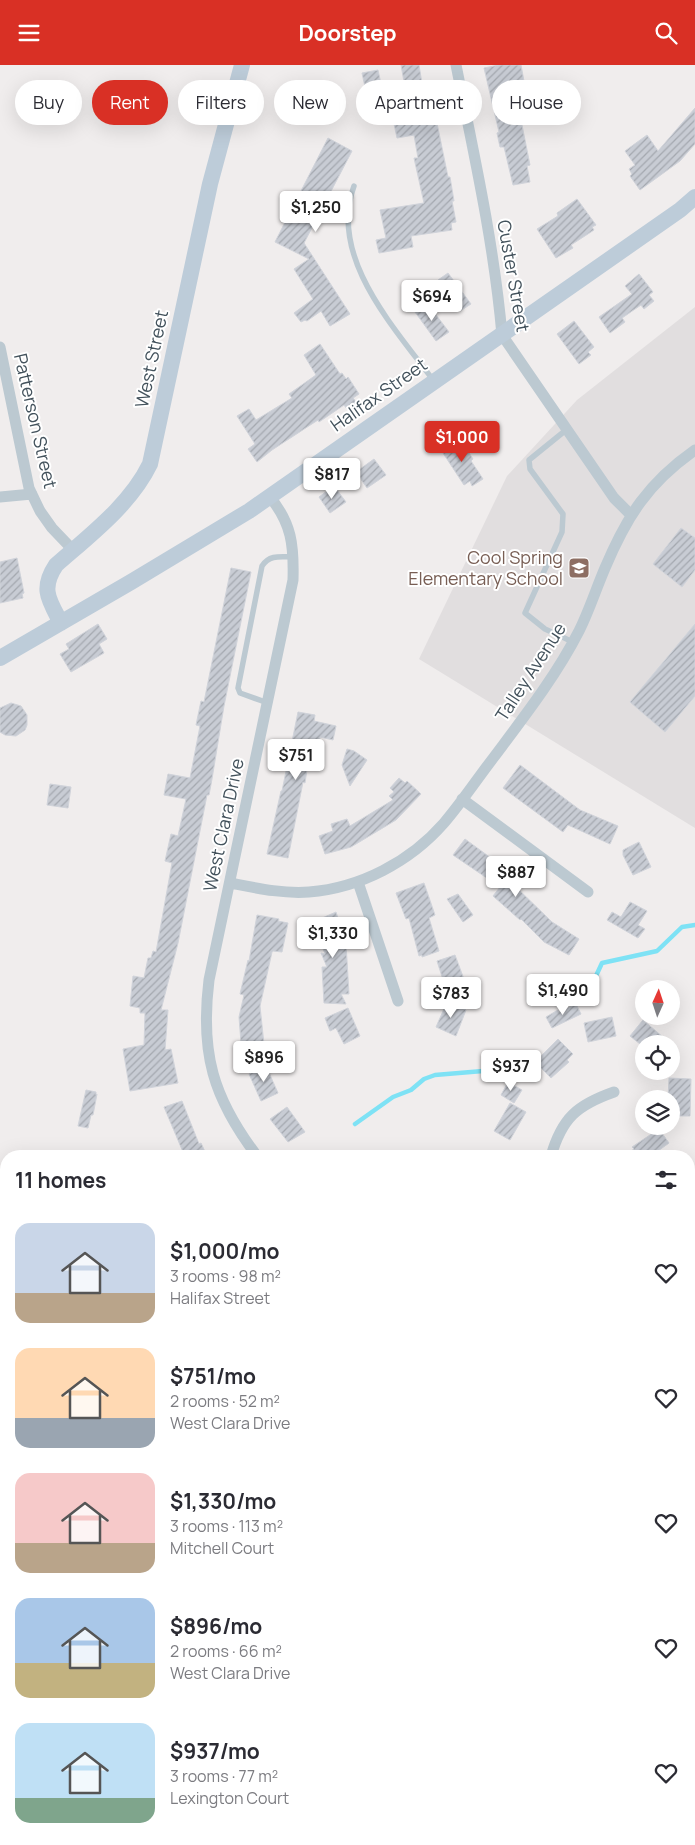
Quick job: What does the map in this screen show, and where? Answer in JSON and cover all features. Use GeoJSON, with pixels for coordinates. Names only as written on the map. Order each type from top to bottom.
{"type":"FeatureCollection","features":[{"type":"Feature","properties":{"kind":"main road","name":"West Street"},"geometry":{"type":"LineString","coordinates":[[61,623],[47,596],[50,574],[56,565],[130,497],[142,481],[150,464],[210,184],[242,65]]}},
{"type":"Feature","properties":{"kind":"main road","name":"Halifax Street"},"geometry":{"type":"LineString","coordinates":[[0,658],[131,582],[269,496],[502,335],[680,210],[695,197]]}},
{"type":"Feature","properties":{"kind":"street","name":"Custer Street"},"geometry":{"type":"LineString","coordinates":[[456,65],[488,235],[499,302],[502,335],[614,499],[631,515]]}},
{"type":"Feature","properties":{"kind":"street","name":"Patterson Street"},"geometry":{"type":"LineString","coordinates":[[0,347],[32,494],[40,511],[52,528],[73,550]]}},
{"type":"Feature","properties":{"kind":"street","name":"Talley Avenue"},"geometry":{"type":"LineString","coordinates":[[230,883],[280,891],[308,892],[334,889],[374,875],[401,860],[425,841],[443,824],[462,799],[512,732],[561,661],[589,609],[604,569],[631,515],[648,491],[667,471],[695,450]]}},
{"type":"Feature","properties":{"kind":"street"},"geometry":{"type":"LineString","coordinates":[[0,497],[32,494]]}},
{"type":"Feature","properties":{"kind":"street","name":"West Clara Drive"},"geometry":{"type":"LineString","coordinates":[[252,1150],[225,1108],[216,1087],[210,1064],[206,1035],[206,1005],[209,980],[293,580],[294,557],[287,523],[280,509],[269,496]]}},
{"type":"Feature","properties":{"kind":"street"},"geometry":{"type":"LineString","coordinates":[[462,799],[588,892]]}},
{"type":"Feature","properties":{"kind":"street"},"geometry":{"type":"LineString","coordinates":[[358,882],[398,1001]]}},
{"type":"Feature","properties":{"kind":"street"},"geometry":{"type":"LineString","coordinates":[[553,1150],[563,1125],[568,1119],[581,1107],[597,1098],[614,1092]]}},
{"type":"Feature","properties":{"kind":"lane"},"geometry":{"type":"LineString","coordinates":[[354,186],[347,213],[354,255],[363,279],[375,301],[434,381]]}},
{"type":"Feature","properties":{"kind":"lane"},"geometry":{"type":"LineString","coordinates":[[566,430],[529,460],[530,469],[563,514],[562,532],[525,613],[546,629],[572,642]]}},
{"type":"Feature","properties":{"kind":"lane"},"geometry":{"type":"LineString","coordinates":[[268,703],[240,693],[238,688],[262,566],[272,556],[294,557]]}},
{"type":"Feature","properties":{"kind":"shaded area","name":"Cool Spring Elementary School"},"geometry":{"type":"Polygon","coordinates":[[[695,307],[695,828],[419,659],[507,476],[577,400],[695,307]]]}},
{"type":"Feature","properties":{"kind":"building"},"geometry":{"type":"Polygon","coordinates":[[[401,65],[419,65],[421,80],[404,80],[401,65]]]}},
{"type":"Feature","properties":{"kind":"building"},"geometry":{"type":"Polygon","coordinates":[[[499,65],[521,65],[524,80],[492,80],[492,102],[484,68],[499,65]]]}},
{"type":"Feature","properties":{"kind":"building"},"geometry":{"type":"Polygon","coordinates":[[[378,70],[380,80],[364,80],[362,73],[378,70]]]}},
{"type":"Feature","properties":{"kind":"building"},"geometry":{"type":"Polygon","coordinates":[[[695,108],[695,144],[680,161],[640,190],[630,176],[632,174],[629,169],[635,165],[625,151],[647,135],[658,151],[695,108]]]}},
{"type":"Feature","properties":{"kind":"building"},"geometry":{"type":"Polygon","coordinates":[[[394,125],[437,125],[448,177],[450,177],[456,222],[451,223],[452,230],[411,236],[413,247],[379,253],[376,240],[386,238],[380,210],[424,203],[414,158],[418,158],[414,135],[397,138],[394,125]]]}},
{"type":"Feature","properties":{"kind":"building"},"geometry":{"type":"Polygon","coordinates":[[[497,125],[522,125],[530,165],[527,166],[530,182],[513,185],[504,147],[500,147],[497,133],[499,132],[497,125]]]}},
{"type":"Feature","properties":{"kind":"building"},"geometry":{"type":"Polygon","coordinates":[[[328,138],[352,151],[304,243],[350,314],[330,326],[321,311],[307,321],[301,322],[294,313],[313,299],[294,269],[309,259],[275,242],[328,138]]]}},
{"type":"Feature","properties":{"kind":"building"},"geometry":{"type":"Polygon","coordinates":[[[577,199],[596,225],[592,227],[594,230],[571,245],[573,248],[556,258],[537,229],[558,216],[557,213],[577,199]]]}},
{"type":"Feature","properties":{"kind":"building"},"geometry":{"type":"Polygon","coordinates":[[[448,273],[471,304],[460,311],[438,280],[448,273]]]}},
{"type":"Feature","properties":{"kind":"building"},"geometry":{"type":"Polygon","coordinates":[[[639,274],[653,292],[649,295],[654,301],[644,309],[641,305],[622,318],[625,322],[610,333],[599,317],[632,294],[625,286],[639,274]]]}},
{"type":"Feature","properties":{"kind":"building"},"geometry":{"type":"Polygon","coordinates":[[[427,303],[449,332],[436,341],[415,312],[427,303]]]}},
{"type":"Feature","properties":{"kind":"building"},"geometry":{"type":"Polygon","coordinates":[[[574,321],[594,347],[588,352],[591,355],[579,364],[557,334],[574,321]]]}},
{"type":"Feature","properties":{"kind":"building"},"geometry":{"type":"Polygon","coordinates":[[[320,344],[340,374],[342,373],[346,379],[348,377],[359,394],[353,398],[357,403],[347,409],[344,405],[319,422],[318,420],[257,462],[248,449],[255,444],[237,416],[249,409],[256,420],[292,398],[289,394],[316,375],[304,355],[320,344]]]}},
{"type":"Feature","properties":{"kind":"building"},"geometry":{"type":"Polygon","coordinates":[[[459,438],[483,479],[472,486],[470,481],[464,485],[441,450],[459,438]]]}},
{"type":"Feature","properties":{"kind":"building"},"geometry":{"type":"Polygon","coordinates":[[[374,459],[386,475],[367,488],[356,472],[374,459]]]}},
{"type":"Feature","properties":{"kind":"building"},"geometry":{"type":"Polygon","coordinates":[[[334,486],[346,502],[330,513],[319,497],[334,486]]]}},
{"type":"Feature","properties":{"kind":"building"},"geometry":{"type":"Polygon","coordinates":[[[681,528],[695,538],[695,570],[682,587],[653,564],[681,528]]]}},
{"type":"Feature","properties":{"kind":"building"},"geometry":{"type":"Polygon","coordinates":[[[17,558],[24,593],[22,594],[23,598],[0,603],[0,562],[17,558]]]}},
{"type":"Feature","properties":{"kind":"building"},"geometry":{"type":"Polygon","coordinates":[[[231,568],[251,572],[224,706],[209,795],[207,795],[178,943],[161,1010],[168,1010],[165,1050],[171,1049],[178,1083],[130,1091],[123,1049],[144,1045],[145,1013],[140,1013],[140,1008],[130,1006],[133,976],[144,978],[148,958],[151,958],[153,951],[156,952],[172,863],[165,861],[171,834],[178,836],[186,799],[164,795],[168,774],[190,778],[200,726],[196,725],[201,701],[204,702],[231,568]]]}},
{"type":"Feature","properties":{"kind":"building"},"geometry":{"type":"Polygon","coordinates":[[[98,624],[107,639],[99,644],[104,653],[71,672],[60,654],[69,649],[66,644],[98,624]]]}},
{"type":"Feature","properties":{"kind":"building"},"geometry":{"type":"Polygon","coordinates":[[[695,624],[695,696],[665,732],[630,702],[695,624]]]}},
{"type":"Feature","properties":{"kind":"building"},"geometry":{"type":"Polygon","coordinates":[[[11,703],[21,706],[27,715],[25,730],[16,736],[5,735],[0,732],[0,708],[11,703]]]}},
{"type":"Feature","properties":{"kind":"building"},"geometry":{"type":"Polygon","coordinates":[[[298,712],[315,715],[314,721],[336,726],[333,740],[320,737],[319,744],[311,743],[305,783],[303,782],[288,858],[267,854],[298,712]]]}},
{"type":"Feature","properties":{"kind":"building"},"geometry":{"type":"Polygon","coordinates":[[[347,749],[354,751],[367,760],[350,786],[342,765],[347,749]]]}},
{"type":"Feature","properties":{"kind":"building"},"geometry":{"type":"Polygon","coordinates":[[[520,765],[580,810],[618,826],[610,844],[568,825],[563,832],[503,788],[520,765]]]}},
{"type":"Feature","properties":{"kind":"building"},"geometry":{"type":"Polygon","coordinates":[[[399,778],[405,783],[407,781],[421,794],[396,820],[351,847],[325,854],[319,836],[333,831],[331,824],[347,819],[350,826],[393,800],[389,796],[394,792],[390,788],[399,778]]]}},
{"type":"Feature","properties":{"kind":"building"},"geometry":{"type":"Polygon","coordinates":[[[50,784],[71,787],[68,808],[47,805],[50,784]]]}},
{"type":"Feature","properties":{"kind":"building"},"geometry":{"type":"Polygon","coordinates":[[[465,839],[521,880],[516,887],[552,922],[579,939],[569,955],[544,942],[521,919],[493,896],[500,887],[453,855],[465,839]]]}},
{"type":"Feature","properties":{"kind":"building"},"geometry":{"type":"Polygon","coordinates":[[[639,842],[651,867],[633,875],[623,855],[623,850],[639,842]]]}},
{"type":"Feature","properties":{"kind":"building"},"geometry":{"type":"Polygon","coordinates":[[[424,883],[435,915],[429,918],[439,951],[422,957],[422,955],[419,956],[409,918],[406,919],[396,893],[424,883]]]}},
{"type":"Feature","properties":{"kind":"building"},"geometry":{"type":"Polygon","coordinates":[[[458,894],[473,915],[463,922],[447,899],[458,894]]]}},
{"type":"Feature","properties":{"kind":"building"},"geometry":{"type":"Polygon","coordinates":[[[630,902],[647,911],[638,925],[645,929],[638,938],[607,920],[612,912],[621,917],[630,902]]]}},
{"type":"Feature","properties":{"kind":"building"},"geometry":{"type":"Polygon","coordinates":[[[336,912],[346,944],[349,994],[341,994],[346,1004],[324,1003],[322,967],[327,967],[321,953],[325,954],[313,922],[336,912]]]}},
{"type":"Feature","properties":{"kind":"building"},"geometry":{"type":"Polygon","coordinates":[[[257,915],[279,919],[278,921],[288,923],[282,952],[272,952],[260,1006],[265,1054],[242,1056],[239,1017],[244,995],[240,994],[249,961],[257,915]]]}},
{"type":"Feature","properties":{"kind":"building"},"geometry":{"type":"Polygon","coordinates":[[[455,955],[465,982],[446,989],[437,961],[455,955]]]}},
{"type":"Feature","properties":{"kind":"building"},"geometry":{"type":"Polygon","coordinates":[[[447,1002],[466,1010],[456,1036],[436,1027],[447,1002]]]}},
{"type":"Feature","properties":{"kind":"building"},"geometry":{"type":"Polygon","coordinates":[[[576,1004],[581,1014],[552,1028],[546,1017],[558,1010],[559,1012],[576,1004]]]}},
{"type":"Feature","properties":{"kind":"building"},"geometry":{"type":"Polygon","coordinates":[[[348,1008],[360,1036],[344,1044],[336,1028],[330,1031],[325,1018],[348,1008]]]}},
{"type":"Feature","properties":{"kind":"building"},"geometry":{"type":"Polygon","coordinates":[[[612,1017],[616,1036],[588,1042],[584,1023],[612,1017]]]}},
{"type":"Feature","properties":{"kind":"building"},"geometry":{"type":"Polygon","coordinates":[[[639,1025],[649,1025],[660,1035],[635,1035],[635,1040],[630,1036],[639,1025]]]}},
{"type":"Feature","properties":{"kind":"building"},"geometry":{"type":"Polygon","coordinates":[[[558,1039],[573,1054],[567,1060],[569,1062],[551,1078],[535,1062],[558,1039]]]}},
{"type":"Feature","properties":{"kind":"building"},"geometry":{"type":"Polygon","coordinates":[[[266,1066],[278,1093],[261,1101],[249,1074],[266,1066]]]}},
{"type":"Feature","properties":{"kind":"building"},"geometry":{"type":"Polygon","coordinates":[[[691,1079],[690,1116],[680,1116],[680,1090],[668,1090],[669,1080],[691,1079]]]}},
{"type":"Feature","properties":{"kind":"building"},"geometry":{"type":"Polygon","coordinates":[[[508,1082],[522,1090],[514,1103],[501,1095],[508,1082]]]}},
{"type":"Feature","properties":{"kind":"building"},"geometry":{"type":"Polygon","coordinates":[[[86,1090],[96,1092],[97,1094],[93,1115],[91,1115],[88,1128],[78,1126],[86,1090]]]}},
{"type":"Feature","properties":{"kind":"building"},"geometry":{"type":"Polygon","coordinates":[[[182,1101],[199,1144],[201,1143],[204,1150],[182,1150],[164,1107],[182,1101]]]}},
{"type":"Feature","properties":{"kind":"building"},"geometry":{"type":"Polygon","coordinates":[[[510,1103],[526,1112],[510,1140],[494,1131],[510,1103]]]}},
{"type":"Feature","properties":{"kind":"building"},"geometry":{"type":"Polygon","coordinates":[[[287,1107],[305,1132],[288,1142],[270,1119],[287,1107]]]}},
{"type":"Feature","properties":{"kind":"building"},"geometry":{"type":"Polygon","coordinates":[[[650,1135],[663,1135],[669,1143],[659,1150],[633,1150],[634,1149],[632,1147],[650,1135]]]}},
{"type":"Feature","properties":{"kind":"waterway"},"geometry":{"type":"LineString","coordinates":[[595,978],[602,963],[657,951],[682,927],[695,925]]}},
{"type":"Feature","properties":{"kind":"waterway"},"geometry":{"type":"LineString","coordinates":[[355,1124],[393,1097],[411,1090],[424,1079],[435,1075],[520,1068]]}},
{"type":"Feature","properties":{"kind":"place","name":"Cool Spring Elementary School"},"geometry":{"type":"Point","coordinates":[579,568]}}]}
